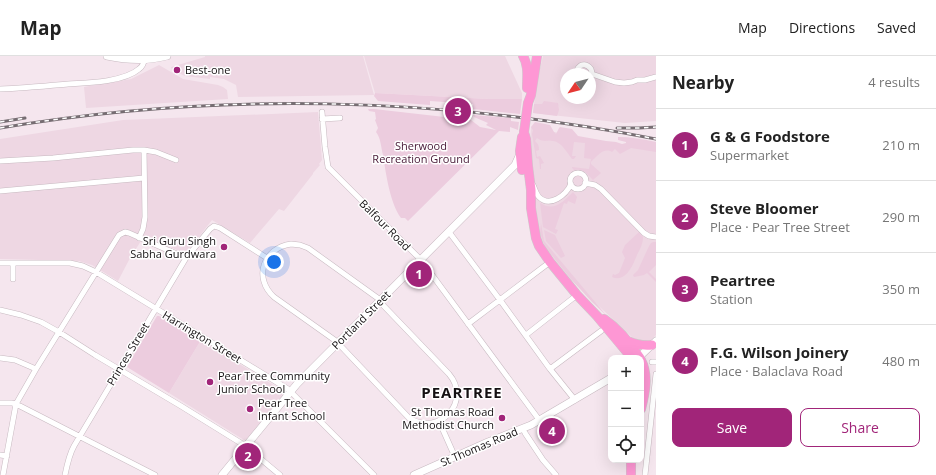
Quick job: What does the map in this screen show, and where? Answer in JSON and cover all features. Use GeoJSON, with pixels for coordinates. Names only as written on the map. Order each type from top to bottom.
{"type":"FeatureCollection","features":[{"type":"Feature","properties":{"kind":"highway"},"geometry":{"type":"LineString","coordinates":[[523,56],[528,70],[528,103]]}},
{"type":"Feature","properties":{"kind":"highway"},"geometry":{"type":"LineString","coordinates":[[537,56],[524,132],[525,136],[522,165],[524,184],[531,208],[536,238],[539,246],[550,262],[607,329],[635,355]]}},
{"type":"Feature","properties":{"kind":"highway"},"geometry":{"type":"LineString","coordinates":[[523,151],[531,190],[531,208]]}},
{"type":"Feature","properties":{"kind":"highway"},"geometry":{"type":"LineString","coordinates":[[597,316],[606,320],[615,328],[627,340],[636,355]]}},
{"type":"Feature","properties":{"kind":"highway"},"geometry":{"type":"LineString","coordinates":[[627,340],[638,345],[646,346],[654,343]]}},
{"type":"Feature","properties":{"kind":"highway"},"geometry":{"type":"LineString","coordinates":[[644,365],[646,376],[644,394]]}},
{"type":"Feature","properties":{"kind":"highway"},"geometry":{"type":"LineString","coordinates":[[630,475],[631,463]]}},
{"type":"Feature","properties":{"kind":"street"},"geometry":{"type":"LineString","coordinates":[[107,56],[144,59],[167,56]]}},
{"type":"Feature","properties":{"kind":"street"},"geometry":{"type":"LineString","coordinates":[[0,89],[97,82],[115,79],[138,70],[143,65],[144,59]]}},
{"type":"Feature","properties":{"kind":"street"},"geometry":{"type":"LineString","coordinates":[[578,68],[582,65],[590,68]]}},
{"type":"Feature","properties":{"kind":"street"},"geometry":{"type":"LineString","coordinates":[[596,77],[615,82],[627,83],[656,77]]}},
{"type":"Feature","properties":{"kind":"street","name":"Balfour Road"},"geometry":{"type":"LineString","coordinates":[[322,112],[328,167],[421,260],[540,420]]}},
{"type":"Feature","properties":{"kind":"street"},"geometry":{"type":"LineString","coordinates":[[322,119],[340,118]]}},
{"type":"Feature","properties":{"kind":"street"},"geometry":{"type":"LineString","coordinates":[[0,162],[60,158],[133,150],[158,152],[176,160]]}},
{"type":"Feature","properties":{"kind":"street"},"geometry":{"type":"LineString","coordinates":[[139,238],[146,217],[144,150]]}},
{"type":"Feature","properties":{"kind":"street","name":"Portland Street"},"geometry":{"type":"LineString","coordinates":[[222,475],[294,387],[515,165],[523,151]]}},
{"type":"Feature","properties":{"kind":"street","name":"Portland Street"},"geometry":{"type":"LineString","coordinates":[[507,173],[522,165]]}},
{"type":"Feature","properties":{"kind":"street"},"geometry":{"type":"LineString","coordinates":[[528,175],[539,197],[549,202],[562,196],[569,188],[571,184],[570,180],[574,174],[578,173],[584,176],[586,183]]}},
{"type":"Feature","properties":{"kind":"street"},"geometry":{"type":"LineString","coordinates":[[0,191],[144,178]]}},
{"type":"Feature","properties":{"kind":"street"},"geometry":{"type":"LineString","coordinates":[[571,184],[579,189],[586,183]]}},
{"type":"Feature","properties":{"kind":"street"},"geometry":{"type":"LineString","coordinates":[[586,183],[601,189],[644,233],[649,236],[656,237]]}},
{"type":"Feature","properties":{"kind":"street","name":"Princes Street"},"geometry":{"type":"LineString","coordinates":[[65,475],[70,453],[119,369],[186,258],[212,227],[216,226],[220,228],[267,258]]}},
{"type":"Feature","properties":{"kind":"street"},"geometry":{"type":"LineString","coordinates":[[3,475],[16,404],[120,234],[126,232],[186,258]]}},
{"type":"Feature","properties":{"kind":"street"},"geometry":{"type":"LineString","coordinates":[[449,232],[574,400]]}},
{"type":"Feature","properties":{"kind":"street"},"geometry":{"type":"LineString","coordinates":[[291,244],[303,246],[314,252],[379,299],[449,374],[454,382],[457,394],[455,404],[447,416],[439,421],[425,424],[409,418],[336,341],[270,293],[265,285],[263,273],[267,258],[274,250],[283,245],[291,244]]}},
{"type":"Feature","properties":{"kind":"street"},"geometry":{"type":"LineString","coordinates":[[468,324],[550,262]]}},
{"type":"Feature","properties":{"kind":"street","name":"Harrington Street"},"geometry":{"type":"LineString","coordinates":[[0,263],[70,263],[83,266],[96,272],[291,392],[374,475]]}},
{"type":"Feature","properties":{"kind":"street"},"geometry":{"type":"LineString","coordinates":[[13,263],[13,279]]}},
{"type":"Feature","properties":{"kind":"street"},"geometry":{"type":"LineString","coordinates":[[526,335],[578,295]]}},
{"type":"Feature","properties":{"kind":"street"},"geometry":{"type":"LineString","coordinates":[[0,310],[28,317],[59,332],[246,446],[280,475]]}},
{"type":"Feature","properties":{"kind":"street"},"geometry":{"type":"LineString","coordinates":[[550,369],[598,337],[601,331]]}},
{"type":"Feature","properties":{"kind":"street"},"geometry":{"type":"LineString","coordinates":[[641,355],[654,343]]}},
{"type":"Feature","properties":{"kind":"street"},"geometry":{"type":"LineString","coordinates":[[0,358],[15,360],[36,370]]}},
{"type":"Feature","properties":{"kind":"street"},"geometry":{"type":"LineString","coordinates":[[645,475],[656,374]]}},
{"type":"Feature","properties":{"kind":"street","name":"St Thomas Road"},"geometry":{"type":"LineString","coordinates":[[414,475],[422,474],[455,457],[523,429],[608,380]]}},
{"type":"Feature","properties":{"kind":"street"},"geometry":{"type":"LineString","coordinates":[[0,403],[16,404],[155,475]]}},
{"type":"Feature","properties":{"kind":"street"},"geometry":{"type":"LineString","coordinates":[[439,421],[455,457]]}},
{"type":"Feature","properties":{"kind":"street"},"geometry":{"type":"LineString","coordinates":[[523,429],[542,460],[556,475]]}},
{"type":"Feature","properties":{"kind":"street"},"geometry":{"type":"LineString","coordinates":[[644,440],[648,441]]}},
{"type":"Feature","properties":{"kind":"street"},"geometry":{"type":"LineString","coordinates":[[0,455],[7,456]]}},
{"type":"Feature","properties":{"kind":"shaded area"},"geometry":{"type":"Polygon","coordinates":[[[205,56],[363,56],[374,95],[238,97],[236,85],[224,79],[185,76],[172,70],[171,67],[205,56]]]}},
{"type":"Feature","properties":{"kind":"shaded area"},"geometry":{"type":"Polygon","coordinates":[[[364,56],[505,56],[522,93],[522,99],[489,99],[375,93],[364,56]]]}},
{"type":"Feature","properties":{"kind":"shaded area"},"geometry":{"type":"Polygon","coordinates":[[[543,56],[656,56],[656,121],[625,123],[533,113],[537,81],[543,56]]]}},
{"type":"Feature","properties":{"kind":"shaded area"},"geometry":{"type":"Polygon","coordinates":[[[159,65],[183,79],[223,87],[227,90],[228,99],[86,108],[84,87],[131,79],[159,65]]]}},
{"type":"Feature","properties":{"kind":"shaded area"},"geometry":{"type":"Polygon","coordinates":[[[318,112],[322,160],[319,164],[320,165],[284,211],[279,209],[250,243],[212,220],[187,252],[184,253],[144,236],[118,281],[92,265],[79,261],[0,259],[0,139],[123,120],[318,112]]]}},
{"type":"Feature","properties":{"kind":"shaded area"},"geometry":{"type":"Polygon","coordinates":[[[531,127],[610,144],[656,151],[656,335],[650,341],[636,341],[571,280],[540,239],[529,155],[531,127]]]}},
{"type":"Feature","properties":{"kind":"shaded area","name":"Pear Tree Community Junior School"},"geometry":{"type":"Polygon","coordinates":[[[201,340],[283,391],[284,394],[247,439],[244,440],[169,393],[201,340]]]}},
{"type":"Feature","properties":{"kind":"green space"},"geometry":{"type":"Polygon","coordinates":[[[375,93],[489,99],[522,99],[520,114],[473,109],[473,104],[430,101],[430,105],[378,101],[374,96],[375,93]]]}},
{"type":"Feature","properties":{"kind":"green space"},"geometry":{"type":"Polygon","coordinates":[[[544,101],[558,103],[559,110],[557,116],[533,113],[534,104],[542,104],[544,101]]]}},
{"type":"Feature","properties":{"kind":"green space","name":"Sherwood Recreation Ground"},"geometry":{"type":"Polygon","coordinates":[[[368,109],[471,120],[480,127],[496,130],[486,125],[488,123],[474,117],[473,115],[511,118],[511,121],[519,122],[518,130],[510,127],[510,132],[499,131],[408,221],[405,218],[401,218],[394,204],[389,188],[380,140],[376,132],[378,128],[375,120],[375,112],[369,111],[368,109]]]}},
{"type":"Feature","properties":{"kind":"green space"},"geometry":{"type":"Polygon","coordinates":[[[535,122],[550,125],[556,134],[560,127],[572,129],[578,136],[622,144],[626,142],[618,140],[618,137],[637,138],[656,142],[656,152],[631,148],[620,154],[615,149],[612,152],[603,151],[591,162],[591,164],[601,173],[593,180],[585,172],[581,170],[574,170],[572,168],[589,169],[591,159],[584,158],[585,143],[574,142],[572,156],[576,156],[572,159],[559,143],[537,138],[535,141],[539,147],[539,150],[536,151],[537,157],[540,156],[544,163],[541,164],[540,169],[539,159],[536,158],[532,134],[533,130],[531,127],[535,122]]]}},
{"type":"Feature","properties":{"kind":"green space"},"geometry":{"type":"Polygon","coordinates":[[[573,192],[577,197],[575,204],[568,201],[567,204],[564,203],[555,229],[558,230],[556,234],[543,227],[540,203],[545,206],[558,205],[573,192]]]}},
{"type":"Feature","properties":{"kind":"green space"},"geometry":{"type":"Polygon","coordinates":[[[541,223],[544,241],[606,315],[571,279],[545,247],[540,233],[541,223]]]}},
{"type":"Feature","properties":{"kind":"green space"},"geometry":{"type":"Polygon","coordinates":[[[544,230],[555,235],[565,256],[561,258],[546,241],[544,230]]]}},
{"type":"Feature","properties":{"kind":"green space"},"geometry":{"type":"Polygon","coordinates":[[[639,232],[643,237],[642,242],[631,268],[621,278],[612,277],[613,274],[615,275],[619,273],[625,258],[622,252],[625,245],[639,232]]]}},
{"type":"Feature","properties":{"kind":"green space"},"geometry":{"type":"Polygon","coordinates":[[[653,242],[656,242],[656,265],[649,272],[656,279],[656,282],[647,273],[634,277],[633,275],[638,270],[649,246],[653,242]]]}},
{"type":"Feature","properties":{"kind":"green space"},"geometry":{"type":"Polygon","coordinates":[[[157,316],[201,340],[169,393],[127,367],[157,316]]]}},
{"type":"Feature","properties":{"kind":"railway"},"geometry":{"type":"LineString","coordinates":[[0,128],[82,116],[164,108],[246,104],[328,104],[411,107],[493,114],[575,125],[656,139]]}},
{"type":"Feature","properties":{"kind":"railway"},"geometry":{"type":"LineString","coordinates":[[0,122],[25,118]]}},
{"type":"Feature","properties":{"kind":"railway"},"geometry":{"type":"LineString","coordinates":[[617,128],[656,127]]}},
{"type":"Feature","properties":{"kind":"place","name":"Best-one"},"geometry":{"type":"Point","coordinates":[177,70]}},
{"type":"Feature","properties":{"kind":"place","name":"Peartree"},"geometry":{"type":"Point","coordinates":[458,111]}},
{"type":"Feature","properties":{"kind":"place","name":"Sri Guru Singh Sabha Gurdwara"},"geometry":{"type":"Point","coordinates":[224,247]}},
{"type":"Feature","properties":{"kind":"place","name":"G & G Foodstore"},"geometry":{"type":"Point","coordinates":[419,274]}},
{"type":"Feature","properties":{"kind":"place","name":"Pear Tree Community Junior School"},"geometry":{"type":"Point","coordinates":[210,382]}},
{"type":"Feature","properties":{"kind":"place","name":"Pear Tree Infant School"},"geometry":{"type":"Point","coordinates":[250,409]}},
{"type":"Feature","properties":{"kind":"place","name":"St Thomas Road Methodist Church"},"geometry":{"type":"Point","coordinates":[502,418]}},
{"type":"Feature","properties":{"kind":"place","name":"F.G. Wilson Joinery"},"geometry":{"type":"Point","coordinates":[552,431]}},
{"type":"Feature","properties":{"kind":"place","name":"Steve Bloomer"},"geometry":{"type":"Point","coordinates":[248,456]}},
{"type":"Feature","properties":{"kind":"district","name":"PEARTREE"},"geometry":{"type":"Point","coordinates":[462,393]}}]}
